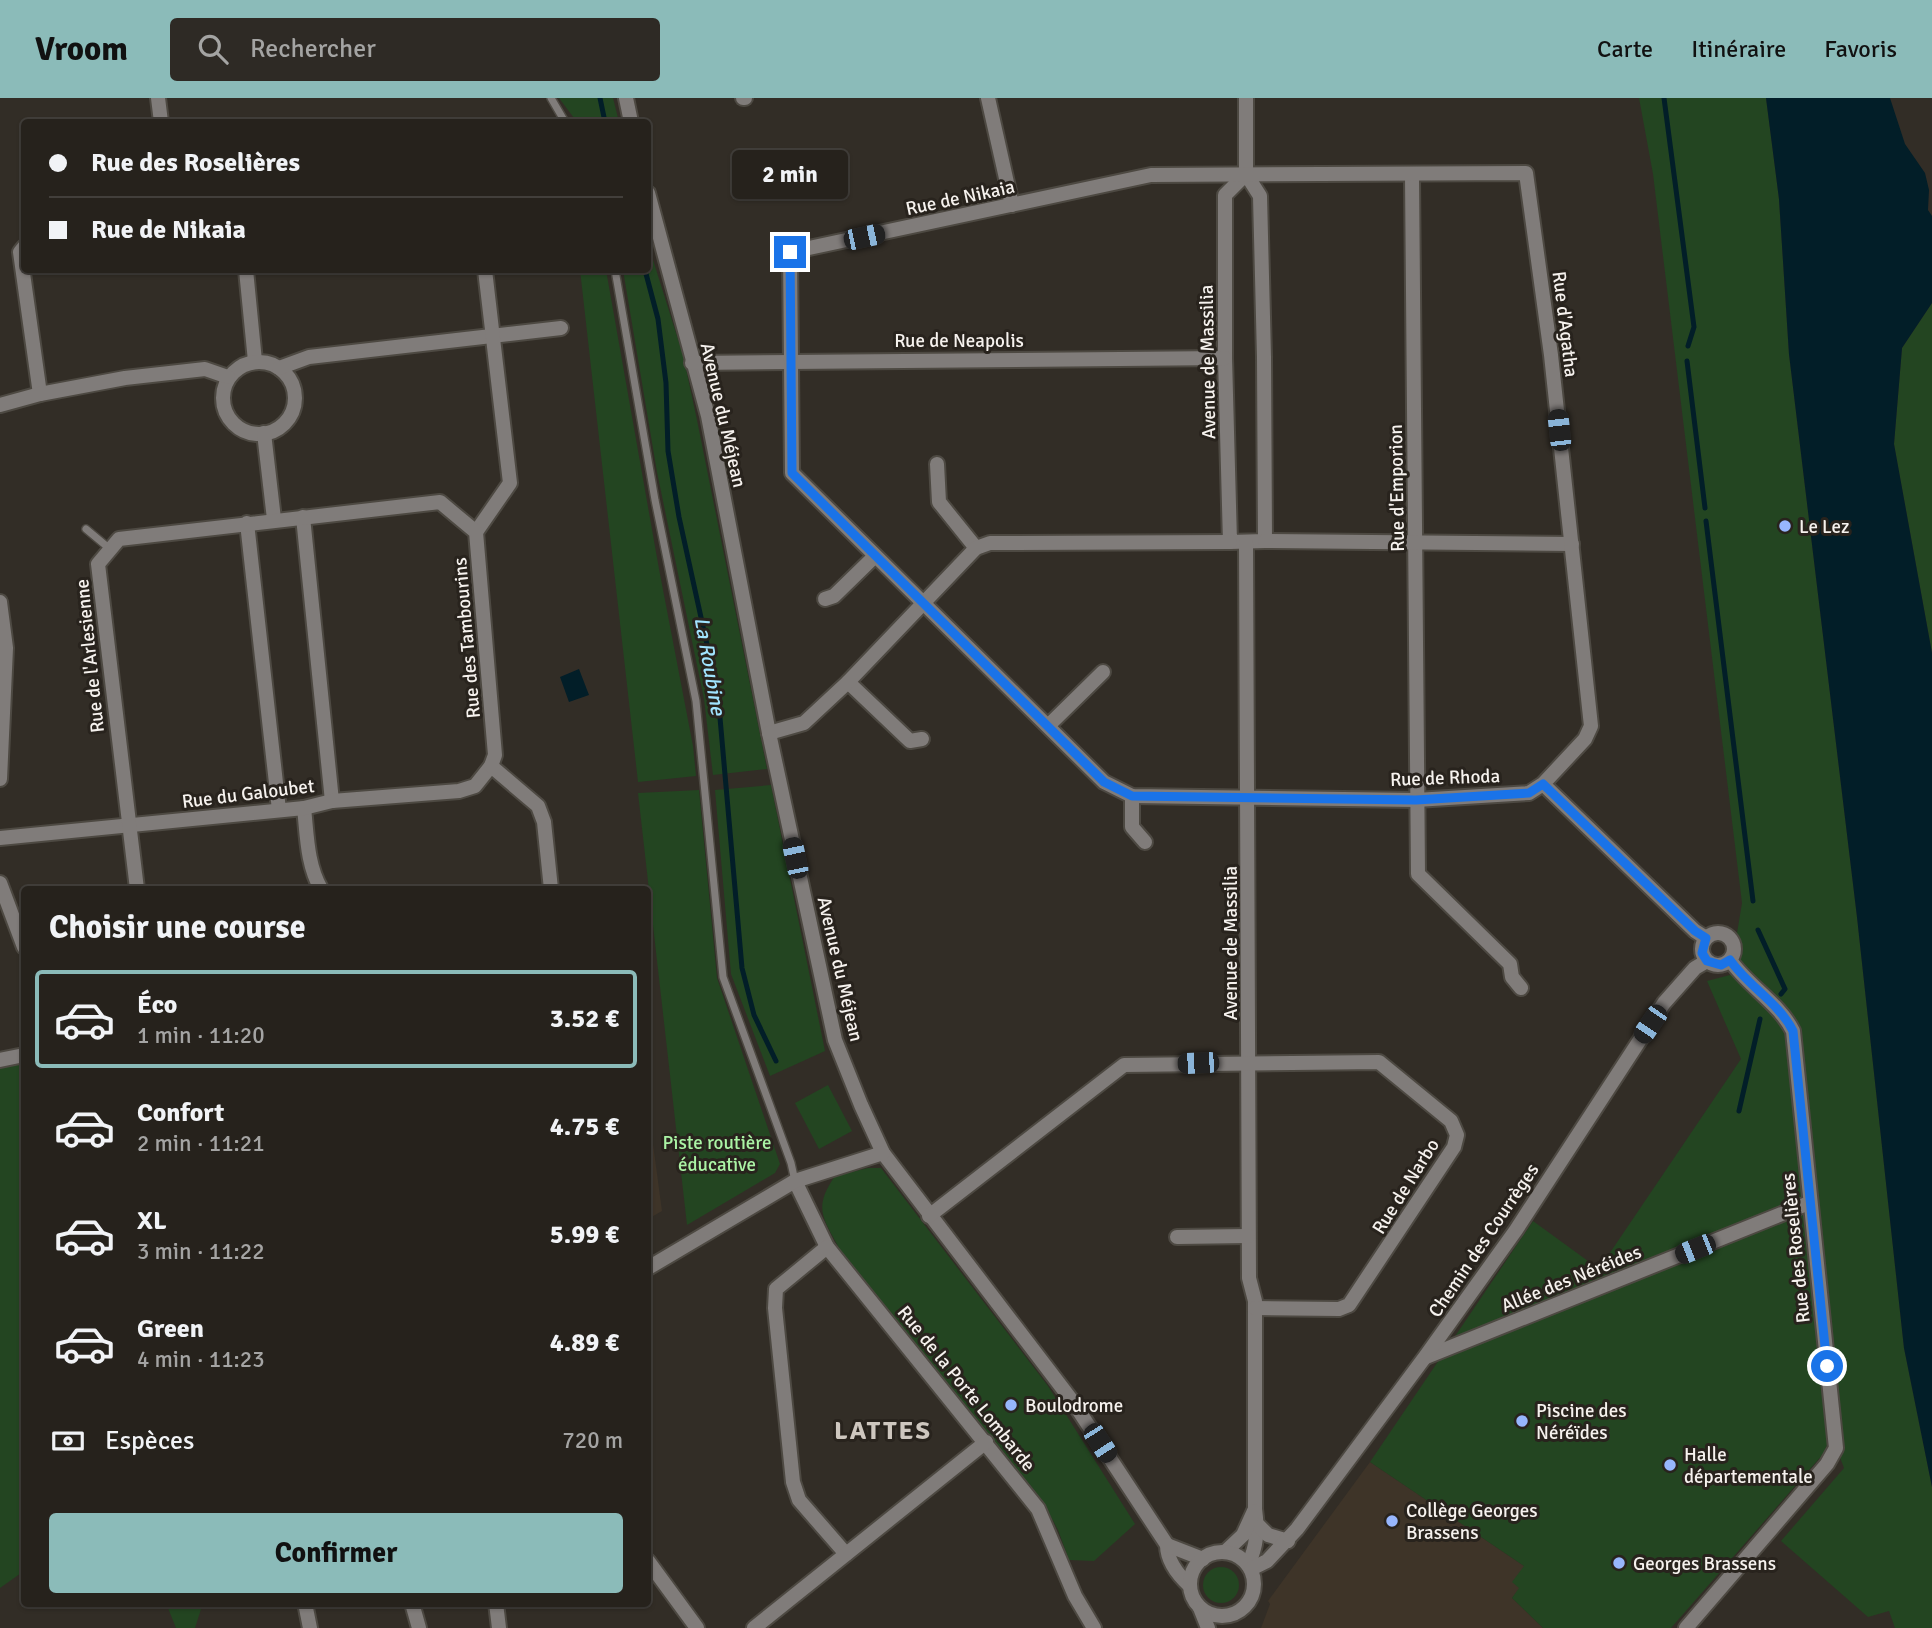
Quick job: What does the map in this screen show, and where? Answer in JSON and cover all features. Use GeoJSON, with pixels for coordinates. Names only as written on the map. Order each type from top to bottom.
{"type":"FeatureCollection","features":[{"type":"Feature","properties":{"kind":"street"},"geometry":{"type":"LineString","coordinates":[[158,98],[161,119]]}},
{"type":"Feature","properties":{"kind":"street"},"geometry":{"type":"LineString","coordinates":[[626,98],[630,119]]}},
{"type":"Feature","properties":{"kind":"street"},"geometry":{"type":"LineString","coordinates":[[988,98],[1012,205]]}},
{"type":"Feature","properties":{"kind":"street"},"geometry":{"type":"LineString","coordinates":[[1246,98],[1246,173],[1260,196],[1265,541]]}},
{"type":"Feature","properties":{"kind":"street","name":"Rue de Nikaia"},"geometry":{"type":"LineString","coordinates":[[791,361],[790,252],[1151,175],[1246,173]]}},
{"type":"Feature","properties":{"kind":"street","name":"Rue d'Agatha"},"geometry":{"type":"LineString","coordinates":[[1246,173],[1527,173],[1551,355],[1591,726],[1585,739],[1543,784]]}},
{"type":"Feature","properties":{"kind":"street","name":"Avenue de Massilia"},"geometry":{"type":"LineString","coordinates":[[1230,542],[1225,358],[1225,195],[1246,173]]}},
{"type":"Feature","properties":{"kind":"street","name":"Rue d'Emporion"},"geometry":{"type":"LineString","coordinates":[[1412,175],[1418,874],[1510,964],[1512,977],[1521,988]]}},
{"type":"Feature","properties":{"kind":"street","name":"Avenue du Méjean"},"geometry":{"type":"LineString","coordinates":[[651,205],[708,416],[769,733],[835,1040],[883,1153],[1073,1402],[1167,1545],[1167,1555],[1180,1577],[1190,1586]]}},
{"type":"Feature","properties":{"kind":"street"},"geometry":{"type":"LineString","coordinates":[[23,273],[40,394]]}},
{"type":"Feature","properties":{"kind":"street"},"geometry":{"type":"LineString","coordinates":[[246,273],[255,361]]}},
{"type":"Feature","properties":{"kind":"street"},"geometry":{"type":"LineString","coordinates":[[476,532],[510,483],[485,273]]}},
{"type":"Feature","properties":{"kind":"street"},"geometry":{"type":"LineString","coordinates":[[279,368],[309,357],[561,328]]}},
{"type":"Feature","properties":{"kind":"street","name":"Rue de Neapolis"},"geometry":{"type":"LineString","coordinates":[[692,363],[1225,358]]}},
{"type":"Feature","properties":{"kind":"street"},"geometry":{"type":"LineString","coordinates":[[255,361],[268,362],[279,368],[288,376],[295,400],[292,412],[285,422],[275,430],[252,433],[231,422],[222,400],[223,388],[236,369],[255,361]]}},
{"type":"Feature","properties":{"kind":"street"},"geometry":{"type":"LineString","coordinates":[[791,361],[792,473],[1104,782],[1132,796],[1132,827],[1145,842]]}},
{"type":"Feature","properties":{"kind":"street"},"geometry":{"type":"LineString","coordinates":[[0,405],[40,394],[125,378],[205,369],[229,377]]}},
{"type":"Feature","properties":{"kind":"street"},"geometry":{"type":"LineString","coordinates":[[110,549],[119,538],[274,519],[264,433]]}},
{"type":"Feature","properties":{"kind":"street"},"geometry":{"type":"LineString","coordinates":[[937,464],[939,502],[975,548]]}},
{"type":"Feature","properties":{"kind":"street","name":"Rue des Tambourins"},"geometry":{"type":"LineString","coordinates":[[274,519],[440,502],[476,532],[495,755],[491,766]]}},
{"type":"Feature","properties":{"kind":"street"},"geometry":{"type":"LineString","coordinates":[[303,517],[332,801]]}},
{"type":"Feature","properties":{"kind":"street"},"geometry":{"type":"LineString","coordinates":[[247,523],[279,810]]}},
{"type":"Feature","properties":{"kind":"street"},"geometry":{"type":"LineString","coordinates":[[769,733],[804,723],[848,682],[975,548],[990,543],[1265,541],[1572,544]]}},
{"type":"Feature","properties":{"kind":"street","name":"Avenue de Massilia"},"geometry":{"type":"LineString","coordinates":[[1246,543],[1248,1236],[1249,1278],[1255,1308],[1256,1517],[1256,1548],[1250,1567]]}},
{"type":"Feature","properties":{"kind":"street","name":"Rue de l'Arlesienne"},"geometry":{"type":"LineString","coordinates":[[110,549],[98,564],[137,886]]}},
{"type":"Feature","properties":{"kind":"street"},"geometry":{"type":"LineString","coordinates":[[825,599],[834,596],[875,556]]}},
{"type":"Feature","properties":{"kind":"street"},"geometry":{"type":"LineString","coordinates":[[0,602],[6,648],[0,779]]}},
{"type":"Feature","properties":{"kind":"street"},"geometry":{"type":"LineString","coordinates":[[1049,725],[1102,672]]}},
{"type":"Feature","properties":{"kind":"street"},"geometry":{"type":"LineString","coordinates":[[848,682],[910,741],[922,738]]}},
{"type":"Feature","properties":{"kind":"street"},"geometry":{"type":"LineString","coordinates":[[491,766],[538,806],[544,822],[551,886]]}},
{"type":"Feature","properties":{"kind":"street","name":"Rue du Galoubet"},"geometry":{"type":"LineString","coordinates":[[0,838],[304,808],[332,801],[459,792],[475,786],[491,766]]}},
{"type":"Feature","properties":{"kind":"street"},"geometry":{"type":"LineString","coordinates":[[1543,784],[1695,931],[1706,938]]}},
{"type":"Feature","properties":{"kind":"street","name":"Rue de Rhoda"},"geometry":{"type":"LineString","coordinates":[[1132,796],[1416,800],[1529,793],[1543,784]]}},
{"type":"Feature","properties":{"kind":"street"},"geometry":{"type":"LineString","coordinates":[[304,808],[313,876],[319,886]]}},
{"type":"Feature","properties":{"kind":"street"},"geometry":{"type":"LineString","coordinates":[[0,883],[21,939]]}},
{"type":"Feature","properties":{"kind":"street"},"geometry":{"type":"LineString","coordinates":[[1714,933],[1728,936],[1735,950],[1730,960],[1721,965],[1707,961],[1702,953],[1706,938],[1714,933]]}},
{"type":"Feature","properties":{"kind":"street","name":"Rue des Roselières"},"geometry":{"type":"LineString","coordinates":[[1686,1628],[1827,1464],[1836,1448],[1793,1031],[1788,1021],[1730,960]]}},
{"type":"Feature","properties":{"kind":"street","name":"Chemin des Courrèges"},"geometry":{"type":"LineString","coordinates":[[1250,1567],[1267,1561],[1288,1541],[1516,1230],[1664,1003],[1695,968],[1707,961]]}},
{"type":"Feature","properties":{"kind":"street"},"geometry":{"type":"LineString","coordinates":[[0,1060],[21,1056]]}},
{"type":"Feature","properties":{"kind":"street"},"geometry":{"type":"LineString","coordinates":[[929,1216],[1124,1065],[1249,1062]]}},
{"type":"Feature","properties":{"kind":"street","name":"Rue de Narbo"},"geometry":{"type":"LineString","coordinates":[[1249,1062],[1379,1062],[1451,1121],[1457,1135],[1454,1147],[1349,1305],[1339,1309],[1255,1308]]}},
{"type":"Feature","properties":{"kind":"street"},"geometry":{"type":"LineString","coordinates":[[651,1266],[795,1181],[883,1153]]}},
{"type":"Feature","properties":{"kind":"street","name":"Rue de la Porte Lombarde"},"geometry":{"type":"LineString","coordinates":[[795,1181],[827,1247],[1038,1508],[1075,1596],[1094,1628]]}},
{"type":"Feature","properties":{"kind":"street","name":"Allée des Néréides"},"geometry":{"type":"LineString","coordinates":[[1425,1357],[1810,1203]]}},
{"type":"Feature","properties":{"kind":"street"},"geometry":{"type":"LineString","coordinates":[[1177,1237],[1248,1236]]}},
{"type":"Feature","properties":{"kind":"street"},"geometry":{"type":"LineString","coordinates":[[827,1247],[776,1289],[775,1308],[793,1482],[799,1500],[846,1554]]}},
{"type":"Feature","properties":{"kind":"street"},"geometry":{"type":"LineString","coordinates":[[754,1628],[986,1442]]}},
{"type":"Feature","properties":{"kind":"street"},"geometry":{"type":"LineString","coordinates":[[1256,1517],[1268,1535],[1288,1541]]}},
{"type":"Feature","properties":{"kind":"street","name":"Avenue de Massilia"},"geometry":{"type":"LineString","coordinates":[[1225,1552],[1243,1535],[1256,1517]]}},
{"type":"Feature","properties":{"kind":"street"},"geometry":{"type":"LineString","coordinates":[[1167,1545],[1203,1559]]}},
{"type":"Feature","properties":{"kind":"street"},"geometry":{"type":"LineString","coordinates":[[1208,1628],[1190,1586],[1191,1575],[1203,1559],[1225,1552],[1240,1558],[1250,1567],[1254,1584],[1253,1595],[1241,1611],[1239,1628]]}},
{"type":"Feature","properties":{"kind":"street"},"geometry":{"type":"LineString","coordinates":[[651,1565],[697,1628]]}},
{"type":"Feature","properties":{"kind":"street"},"geometry":{"type":"LineString","coordinates":[[306,1607],[310,1628]]}},
{"type":"Feature","properties":{"kind":"street"},"geometry":{"type":"LineString","coordinates":[[413,1607],[419,1628]]}},
{"type":"Feature","properties":{"kind":"street"},"geometry":{"type":"LineString","coordinates":[[496,1607],[499,1628]]}},
{"type":"Feature","properties":{"kind":"street"},"geometry":{"type":"LineString","coordinates":[[1200,1608],[1220,1617],[1241,1611]]}},
{"type":"Feature","properties":{"kind":"lane"},"geometry":{"type":"LineString","coordinates":[[551,98],[563,119]]}},
{"type":"Feature","properties":{"kind":"lane"},"geometry":{"type":"LineString","coordinates":[[616,273],[655,500],[696,701],[723,977],[791,1163],[795,1181]]}},
{"type":"Feature","properties":{"kind":"lane"},"geometry":{"type":"LineString","coordinates":[[86,529],[110,549]]}},
{"type":"Feature","properties":{"kind":"shaded area"},"geometry":{"type":"Polygon","coordinates":[[[651,1144],[662,1211],[651,1217],[651,1144]]]}},
{"type":"Feature","properties":{"kind":"shaded area","name":"Collège Georges Brassens"},"geometry":{"type":"Polygon","coordinates":[[[1370,1462],[1524,1566],[1520,1588],[1512,1598],[1543,1628],[1261,1628],[1270,1604],[1268,1601],[1370,1462]]]}},
{"type":"Feature","properties":{"kind":"green space"},"geometry":{"type":"Polygon","coordinates":[[[559,98],[613,98],[618,119],[575,119],[559,98]]]}},
{"type":"Feature","properties":{"kind":"green space"},"geometry":{"type":"Polygon","coordinates":[[[1639,98],[1766,98],[1779,199],[1789,354],[1857,917],[1904,1348],[1932,1487],[1932,1628],[1895,1628],[1889,1611],[1868,1617],[1781,1541],[1844,1468],[1831,1434],[1824,1453],[1671,1628],[1543,1628],[1512,1598],[1519,1588],[1512,1582],[1524,1566],[1370,1462],[1533,1221],[1599,1269],[1741,1059],[1707,981],[1730,975],[1742,903],[1653,174],[1639,98]]]}},
{"type":"Feature","properties":{"kind":"green space"},"geometry":{"type":"Polygon","coordinates":[[[651,254],[683,355],[767,769],[713,775],[704,699],[657,472],[624,273],[651,273],[651,254]]]}},
{"type":"Feature","properties":{"kind":"green space"},"geometry":{"type":"Polygon","coordinates":[[[580,273],[607,273],[693,746],[696,776],[638,782],[580,273]]]}},
{"type":"Feature","properties":{"kind":"green space"},"geometry":{"type":"Polygon","coordinates":[[[1932,303],[1932,653],[1894,444],[1902,348],[1932,303]]]}},
{"type":"Feature","properties":{"kind":"green space"},"geometry":{"type":"Polygon","coordinates":[[[771,785],[825,1051],[770,1076],[731,974],[715,790],[771,785]]]}},
{"type":"Feature","properties":{"kind":"green space","name":"Piste routière éducative"},"geometry":{"type":"Polygon","coordinates":[[[699,790],[717,978],[780,1164],[775,1173],[687,1225],[651,908],[651,886],[649,886],[638,793],[699,790]]]}},
{"type":"Feature","properties":{"kind":"green space"},"geometry":{"type":"Polygon","coordinates":[[[21,1064],[21,1573],[0,1588],[0,1068],[21,1064]]]}},
{"type":"Feature","properties":{"kind":"green space"},"geometry":{"type":"Polygon","coordinates":[[[828,1085],[852,1131],[819,1149],[795,1103],[828,1085]]]}},
{"type":"Feature","properties":{"kind":"green space"},"geometry":{"type":"Polygon","coordinates":[[[868,1168],[881,1168],[1048,1386],[1135,1524],[1094,1561],[1069,1560],[1058,1530],[1042,1500],[840,1250],[825,1222],[822,1206],[824,1197],[835,1176],[868,1168]]]}},
{"type":"Feature","properties":{"kind":"green space"},"geometry":{"type":"Polygon","coordinates":[[[1221,1567],[1234,1572],[1239,1585],[1234,1598],[1221,1603],[1208,1598],[1203,1585],[1208,1572],[1221,1567]]]}},
{"type":"Feature","properties":{"kind":"green space"},"geometry":{"type":"Polygon","coordinates":[[[168,1607],[202,1607],[195,1628],[176,1628],[168,1607]]]}},
{"type":"Feature","properties":{"kind":"water"},"geometry":{"type":"Polygon","coordinates":[[[1766,98],[1890,98],[1905,144],[1925,173],[1929,190],[1928,210],[1932,216],[1932,303],[1902,348],[1894,444],[1932,653],[1932,1487],[1904,1348],[1857,917],[1789,354],[1779,199],[1766,98]]]}},
{"type":"Feature","properties":{"kind":"water"},"geometry":{"type":"Polygon","coordinates":[[[579,669],[589,695],[569,702],[560,677],[579,669]]]}},
{"type":"Feature","properties":{"kind":"waterway","name":"La Roubine"},"geometry":{"type":"LineString","coordinates":[[600,98],[604,119]]}},
{"type":"Feature","properties":{"kind":"waterway"},"geometry":{"type":"LineString","coordinates":[[1664,98],[1694,327],[1688,346]]}},
{"type":"Feature","properties":{"kind":"waterway","name":"La Roubine"},"geometry":{"type":"LineString","coordinates":[[646,273],[658,319],[666,383],[668,451],[679,517],[718,695],[742,968],[754,1015],[776,1061]]}},
{"type":"Feature","properties":{"kind":"waterway"},"geometry":{"type":"LineString","coordinates":[[1687,361],[1705,508]]}},
{"type":"Feature","properties":{"kind":"waterway"},"geometry":{"type":"LineString","coordinates":[[1706,521],[1753,901]]}},
{"type":"Feature","properties":{"kind":"waterway"},"geometry":{"type":"LineString","coordinates":[[1758,930],[1785,989],[1781,994]]}},
{"type":"Feature","properties":{"kind":"waterway"},"geometry":{"type":"LineString","coordinates":[[1739,1111],[1760,1019]]}},
{"type":"Feature","properties":{"kind":"place","name":"Le Lez"},"geometry":{"type":"Point","coordinates":[1785,526]}},
{"type":"Feature","properties":{"kind":"place","name":"Boulodrome"},"geometry":{"type":"Point","coordinates":[1011,1405]}},
{"type":"Feature","properties":{"kind":"place","name":"Piscine des Néréïdes"},"geometry":{"type":"Point","coordinates":[1522,1421]}},
{"type":"Feature","properties":{"kind":"place","name":"Halle départementale"},"geometry":{"type":"Point","coordinates":[1670,1465]}},
{"type":"Feature","properties":{"kind":"place","name":"Collège Georges Brassens"},"geometry":{"type":"Point","coordinates":[1392,1521]}},
{"type":"Feature","properties":{"kind":"place","name":"Georges Brassens"},"geometry":{"type":"Point","coordinates":[1619,1563]}},
{"type":"Feature","properties":{"kind":"district","name":"LATTES"},"geometry":{"type":"Point","coordinates":[883,1430]}},
{"type":"Feature","properties":{"kind":"route"},"geometry":{"type":"LineString","coordinates":[[790,252],[792,473],[1104,782],[1132,796],[1416,800],[1529,793],[1543,784],[1695,931],[1706,938],[1702,953],[1707,961],[1721,965],[1730,960],[1788,1021],[1793,1031],[1827,1366]]}}]}
